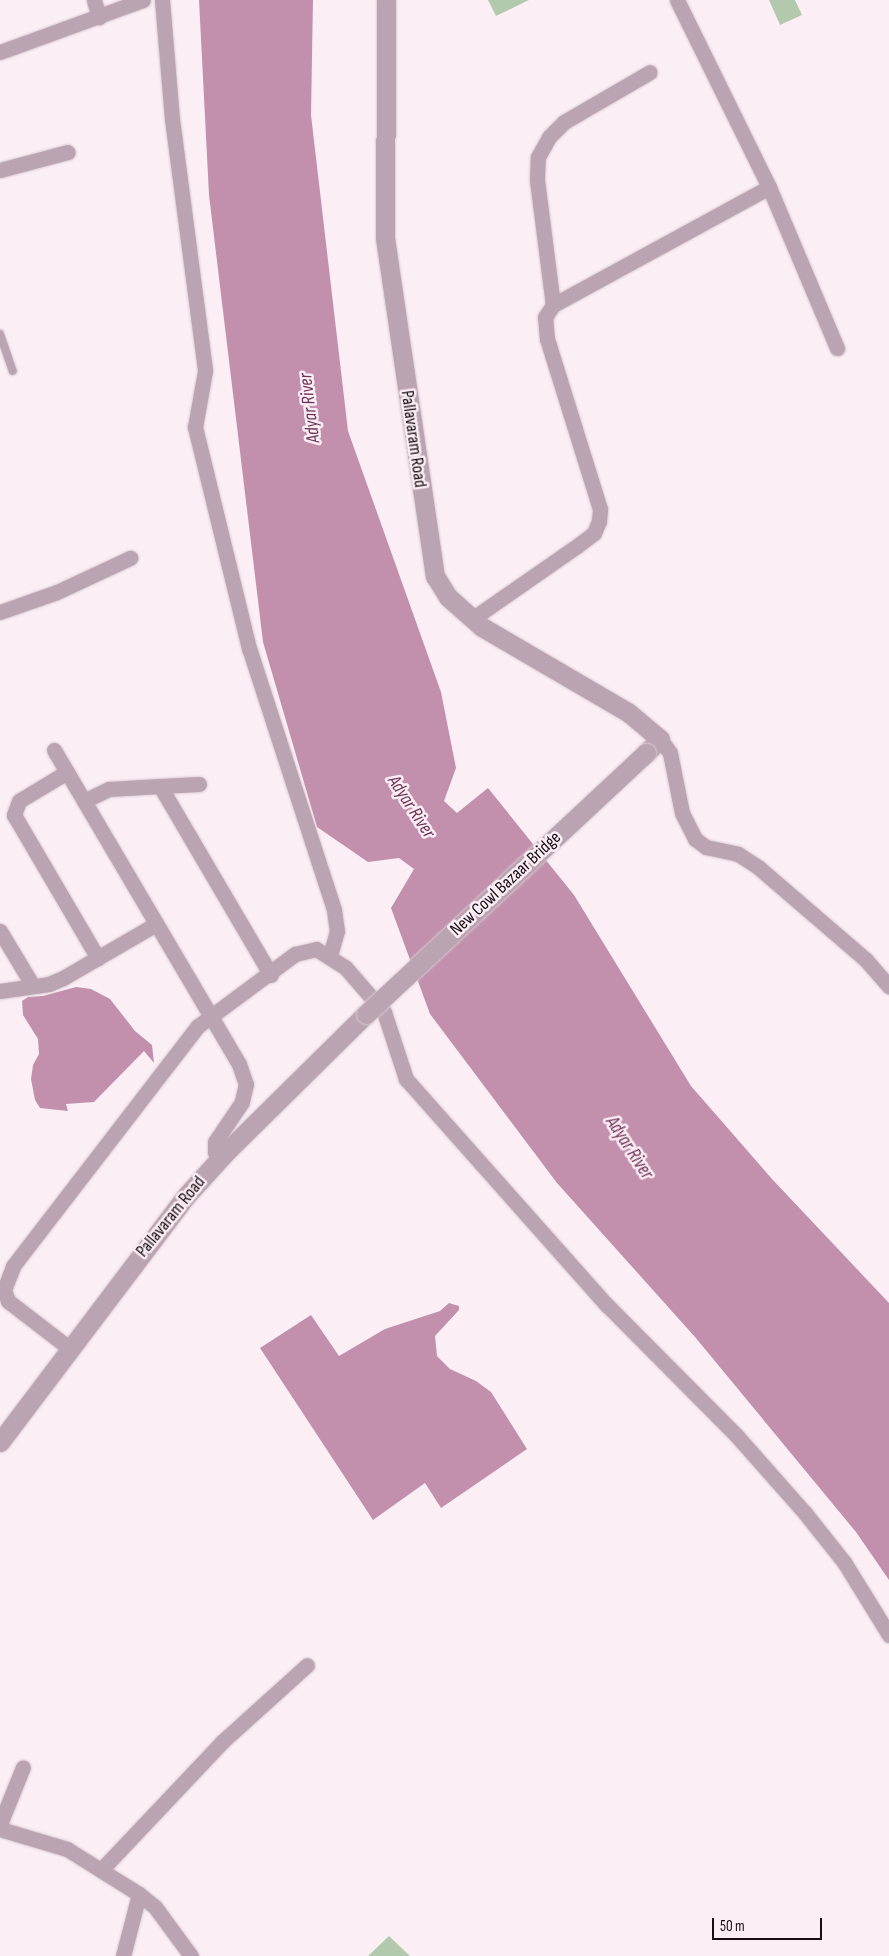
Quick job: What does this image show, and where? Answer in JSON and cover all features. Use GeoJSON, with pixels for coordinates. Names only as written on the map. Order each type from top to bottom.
{"type":"FeatureCollection","features":[{"type":"Feature","properties":{"kind":"street"},"geometry":{"type":"LineString","coordinates":[[94,0],[99,17]]}},
{"type":"Feature","properties":{"kind":"street"},"geometry":{"type":"LineString","coordinates":[[0,52],[143,0]]}},
{"type":"Feature","properties":{"kind":"street"},"geometry":{"type":"LineString","coordinates":[[162,0],[172,119],[205,371],[195,427],[249,648],[334,910],[337,931],[330,956]]}},
{"type":"Feature","properties":{"kind":"street","name":"Pallavaram Road"},"geometry":{"type":"LineString","coordinates":[[386,0],[385,206],[388,267],[435,576],[448,597],[472,619],[629,713],[660,739]]}},
{"type":"Feature","properties":{"kind":"street"},"geometry":{"type":"LineString","coordinates":[[677,0],[768,187],[837,348]]}},
{"type":"Feature","properties":{"kind":"street"},"geometry":{"type":"LineString","coordinates":[[553,305],[537,180],[538,157],[549,138],[564,122],[650,72]]}},
{"type":"Feature","properties":{"kind":"street"},"geometry":{"type":"LineString","coordinates":[[0,170],[68,152]]}},
{"type":"Feature","properties":{"kind":"street"},"geometry":{"type":"LineString","coordinates":[[472,619],[594,533],[599,521],[600,509],[547,339],[545,317],[553,305],[768,187]]}},
{"type":"Feature","properties":{"kind":"street"},"geometry":{"type":"LineString","coordinates":[[0,612],[57,592],[130,558]]}},
{"type":"Feature","properties":{"kind":"street"},"geometry":{"type":"LineString","coordinates":[[660,739],[670,753],[682,813],[695,839],[706,846],[738,854],[758,867],[866,960],[889,986]]}},
{"type":"Feature","properties":{"kind":"street","name":"New Cowl Bazaar Bridge"},"geometry":{"type":"LineString","coordinates":[[366,1014],[660,739]]}},
{"type":"Feature","properties":{"kind":"street"},"geometry":{"type":"LineString","coordinates":[[54,750],[239,1064],[246,1084],[242,1102],[215,1142],[215,1152],[220,1158]]}},
{"type":"Feature","properties":{"kind":"street"},"geometry":{"type":"LineString","coordinates":[[67,772],[19,801],[14,815],[98,958]]}},
{"type":"Feature","properties":{"kind":"street"},"geometry":{"type":"LineString","coordinates":[[84,801],[109,789],[198,784]]}},
{"type":"Feature","properties":{"kind":"street"},"geometry":{"type":"LineString","coordinates":[[160,786],[271,974]]}},
{"type":"Feature","properties":{"kind":"street"},"geometry":{"type":"LineString","coordinates":[[0,991],[33,986],[63,978],[156,924]]}},
{"type":"Feature","properties":{"kind":"street"},"geometry":{"type":"LineString","coordinates":[[0,931],[33,986]]}},
{"type":"Feature","properties":{"kind":"street"},"geometry":{"type":"LineString","coordinates":[[69,1348],[8,1301],[2,1291],[13,1266],[184,1042],[210,1015],[305,950],[316,949],[330,956],[384,1012],[406,1079],[606,1305],[736,1435],[805,1513],[844,1562],[889,1635]]}},
{"type":"Feature","properties":{"kind":"street","name":"Pallavaram Road"},"geometry":{"type":"LineString","coordinates":[[0,1442],[69,1348],[186,1196],[220,1158],[366,1014]]}},
{"type":"Feature","properties":{"kind":"street"},"geometry":{"type":"LineString","coordinates":[[101,1870],[223,1740],[307,1664]]}},
{"type":"Feature","properties":{"kind":"street"},"geometry":{"type":"LineString","coordinates":[[0,1824],[23,1767]]}},
{"type":"Feature","properties":{"kind":"street"},"geometry":{"type":"LineString","coordinates":[[0,1829],[67,1849],[139,1894],[154,1907],[191,1956]]}},
{"type":"Feature","properties":{"kind":"street"},"geometry":{"type":"LineString","coordinates":[[123,1956],[139,1894]]}},
{"type":"Feature","properties":{"kind":"lane"},"geometry":{"type":"LineString","coordinates":[[0,334],[13,371]]}},
{"type":"Feature","properties":{"kind":"water","name":"Adyar River"},"geometry":{"type":"Polygon","coordinates":[[[199,0],[313,0],[311,115],[348,431],[441,692],[456,768],[444,801],[457,813],[488,788],[574,895],[691,1086],[772,1179],[889,1303],[889,1580],[856,1532],[695,1337],[557,1183],[430,1014],[391,908],[414,869],[399,858],[368,862],[317,827],[263,642],[209,195],[199,0]]]}},
{"type":"Feature","properties":{"kind":"water"},"geometry":{"type":"Polygon","coordinates":[[[76,987],[91,989],[110,999],[135,1031],[152,1045],[154,1063],[144,1051],[94,1102],[66,1104],[68,1111],[40,1108],[35,1100],[31,1079],[33,1065],[39,1054],[38,1039],[23,1015],[22,1001],[28,997],[43,996],[76,987]]]}},
{"type":"Feature","properties":{"kind":"water"},"geometry":{"type":"Polygon","coordinates":[[[449,1303],[459,1306],[459,1310],[435,1336],[437,1356],[450,1369],[476,1381],[491,1392],[527,1449],[441,1508],[425,1483],[373,1520],[260,1348],[311,1315],[339,1356],[385,1329],[440,1311],[449,1303]]]}},
{"type":"Feature","properties":{"kind":"building"},"geometry":{"type":"Polygon","coordinates":[[[488,0],[529,0],[496,16],[488,0]]]}},
{"type":"Feature","properties":{"kind":"building"},"geometry":{"type":"Polygon","coordinates":[[[769,0],[795,0],[802,15],[780,25],[769,0]]]}},
{"type":"Feature","properties":{"kind":"building"},"geometry":{"type":"Polygon","coordinates":[[[389,1936],[410,1956],[368,1956],[389,1936]]]}}]}
